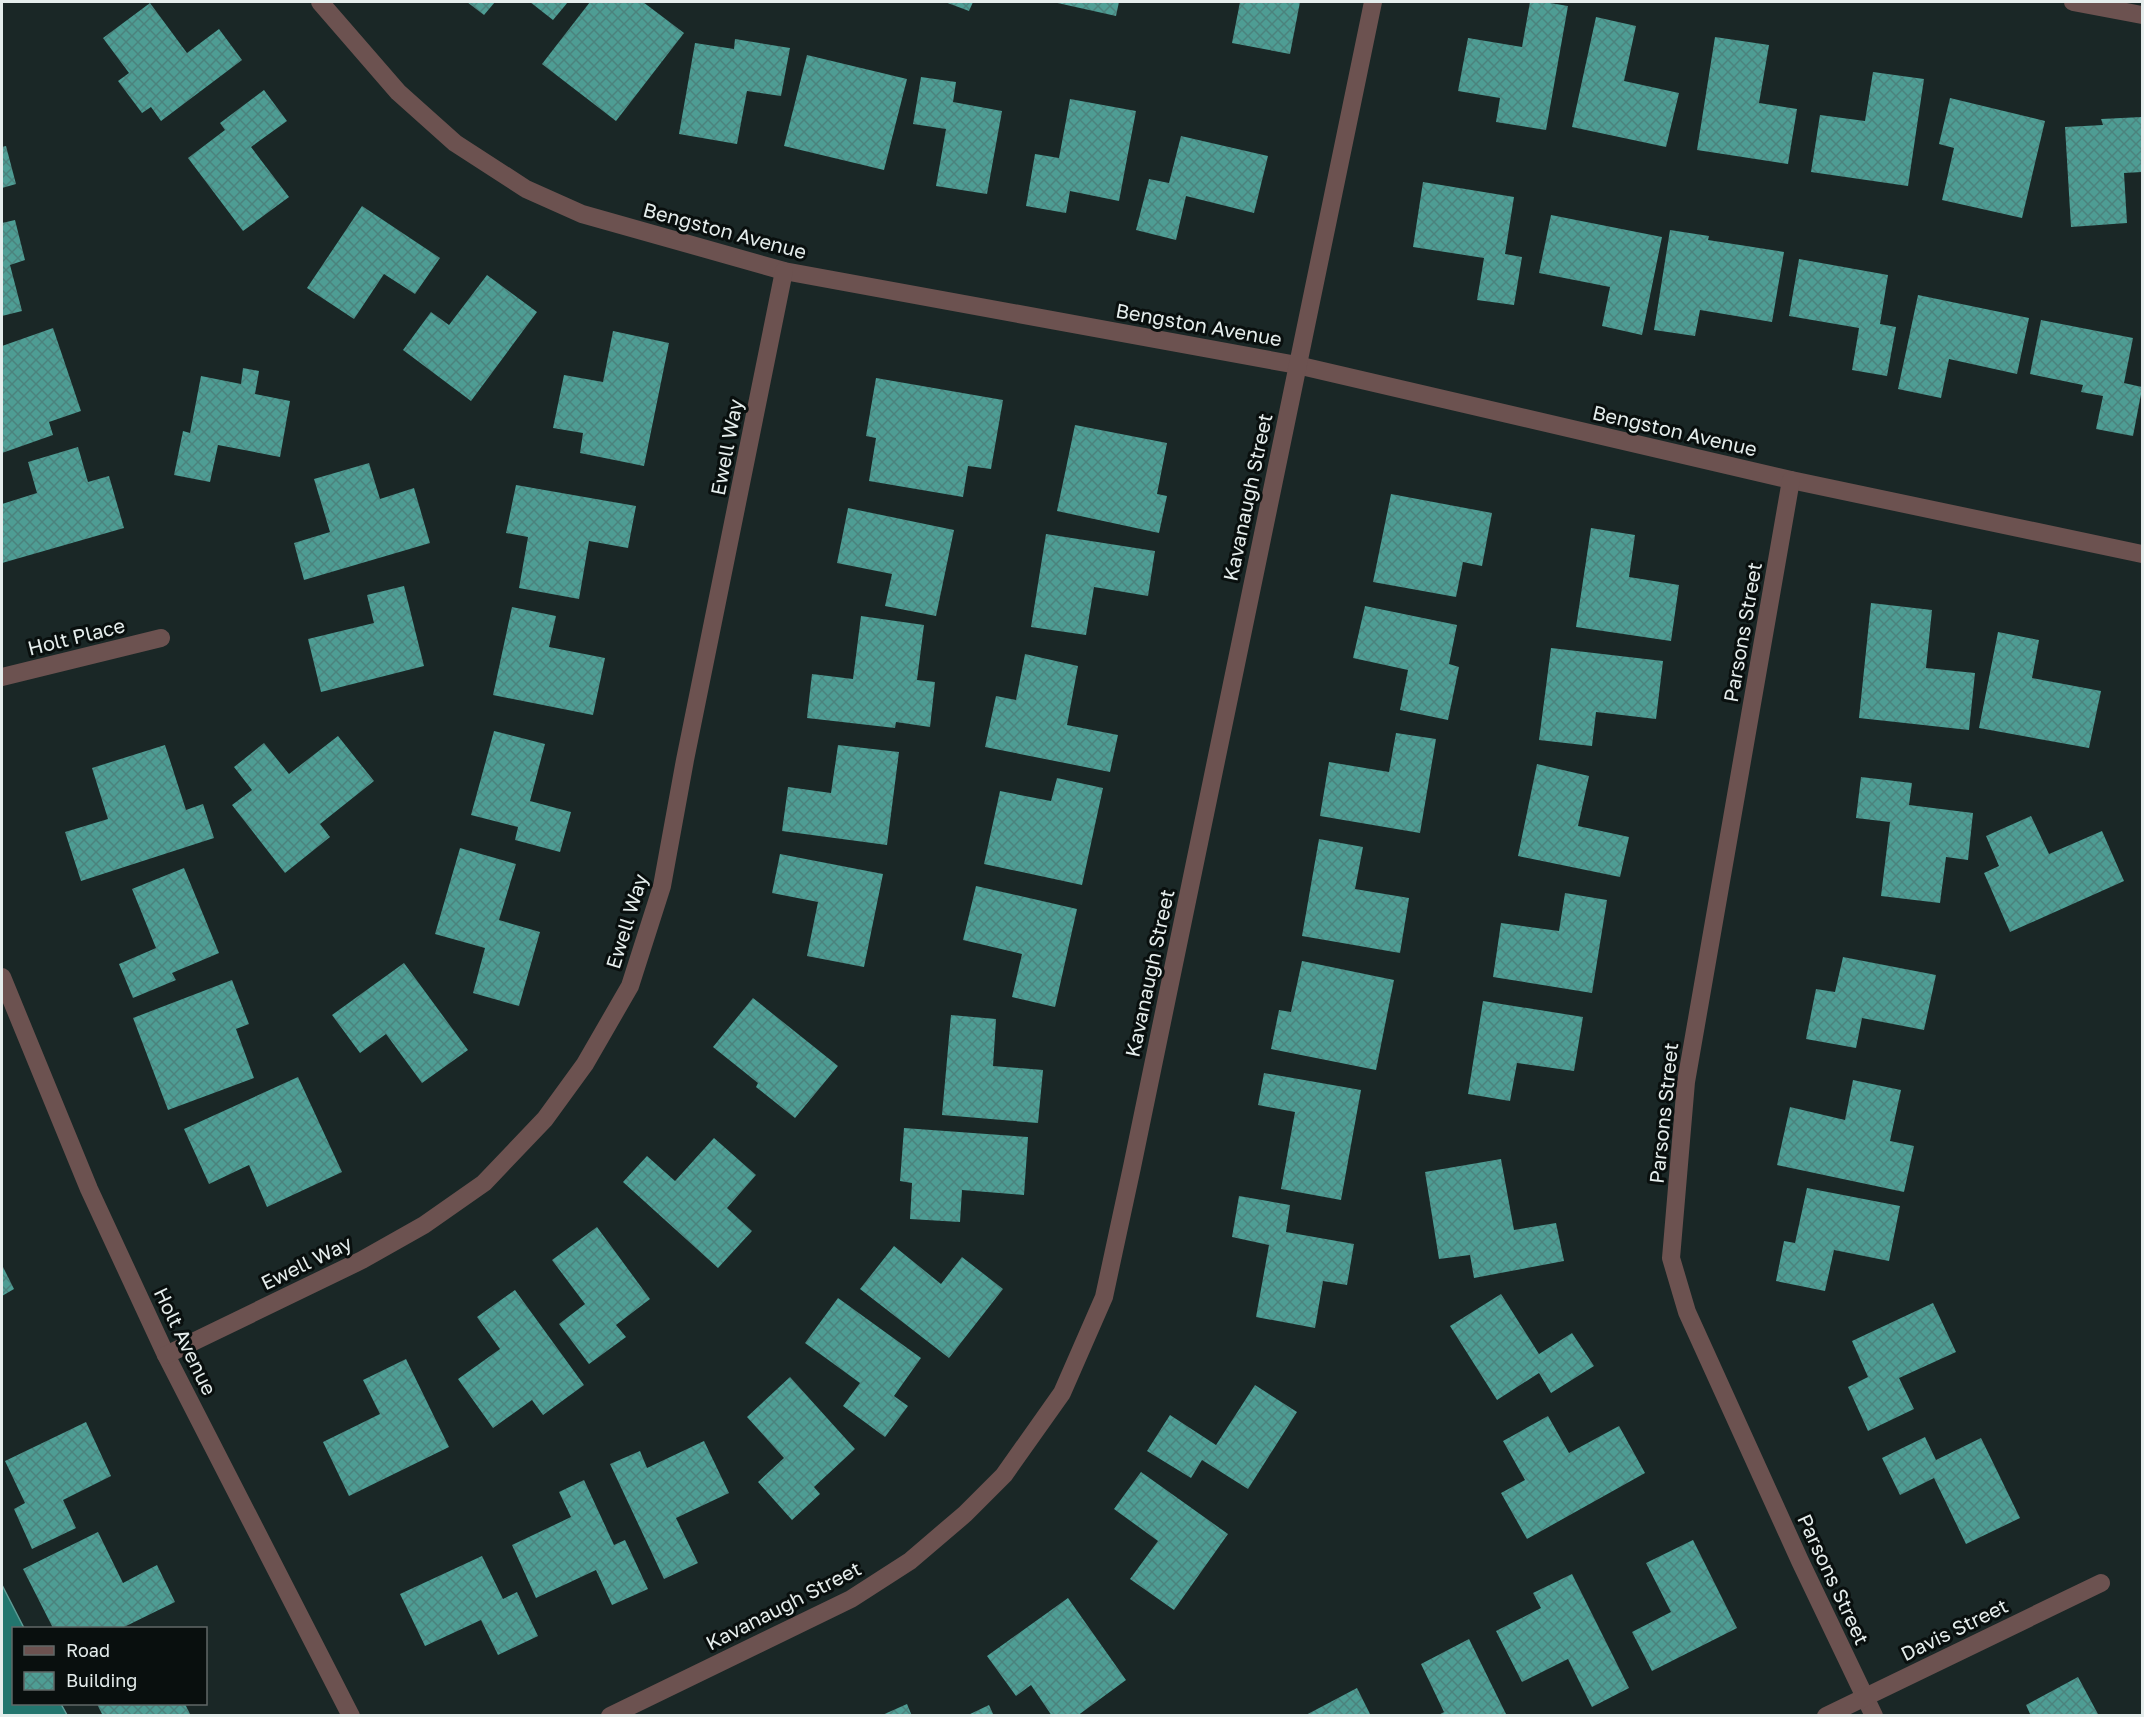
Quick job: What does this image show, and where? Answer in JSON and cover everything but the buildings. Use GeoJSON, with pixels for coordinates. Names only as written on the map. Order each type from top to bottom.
{"type":"FeatureCollection","features":[{"type":"Feature","properties":{"kind":"street","name":"Bengston Avenue"},"geometry":{"type":"LineString","coordinates":[[321,2],[398,92],[455,142],[526,189],[582,214],[784,271],[1297,365],[1791,480],[2142,554]]}},
{"type":"Feature","properties":{"kind":"street","name":"Kavanaugh Street"},"geometry":{"type":"LineString","coordinates":[[610,1716],[851,1599],[910,1561],[965,1514],[1004,1474],[1062,1393],[1104,1297],[1372,2]]}},
{"type":"Feature","properties":{"kind":"street"},"geometry":{"type":"LineString","coordinates":[[2073,2],[2142,15]]}},
{"type":"Feature","properties":{"kind":"street","name":"Ewell Way"},"geometry":{"type":"LineString","coordinates":[[166,1355],[363,1260],[424,1225],[484,1183],[545,1119],[585,1064],[630,986],[662,886],[784,271]]}},
{"type":"Feature","properties":{"kind":"street","name":"Parsons Street"},"geometry":{"type":"LineString","coordinates":[[1791,480],[1686,1082],[1671,1258],[1687,1312],[1800,1561],[1874,1716]]}},
{"type":"Feature","properties":{"kind":"street","name":"Holt Place"},"geometry":{"type":"LineString","coordinates":[[2,677],[161,638]]}},
{"type":"Feature","properties":{"kind":"street","name":"Holt Avenue"},"geometry":{"type":"LineString","coordinates":[[2,977],[89,1189],[166,1355],[351,1716]]}},
{"type":"Feature","properties":{"kind":"street","name":"Davis Street"},"geometry":{"type":"LineString","coordinates":[[1826,1716],[2101,1583]]}},
{"type":"Feature","properties":{"kind":"shaded area"},"geometry":{"type":"Polygon","coordinates":[[[2,1585],[23,1627],[12,1627],[12,1705],[62,1705],[67,1715],[2,1715],[2,1585]]]}}]}
